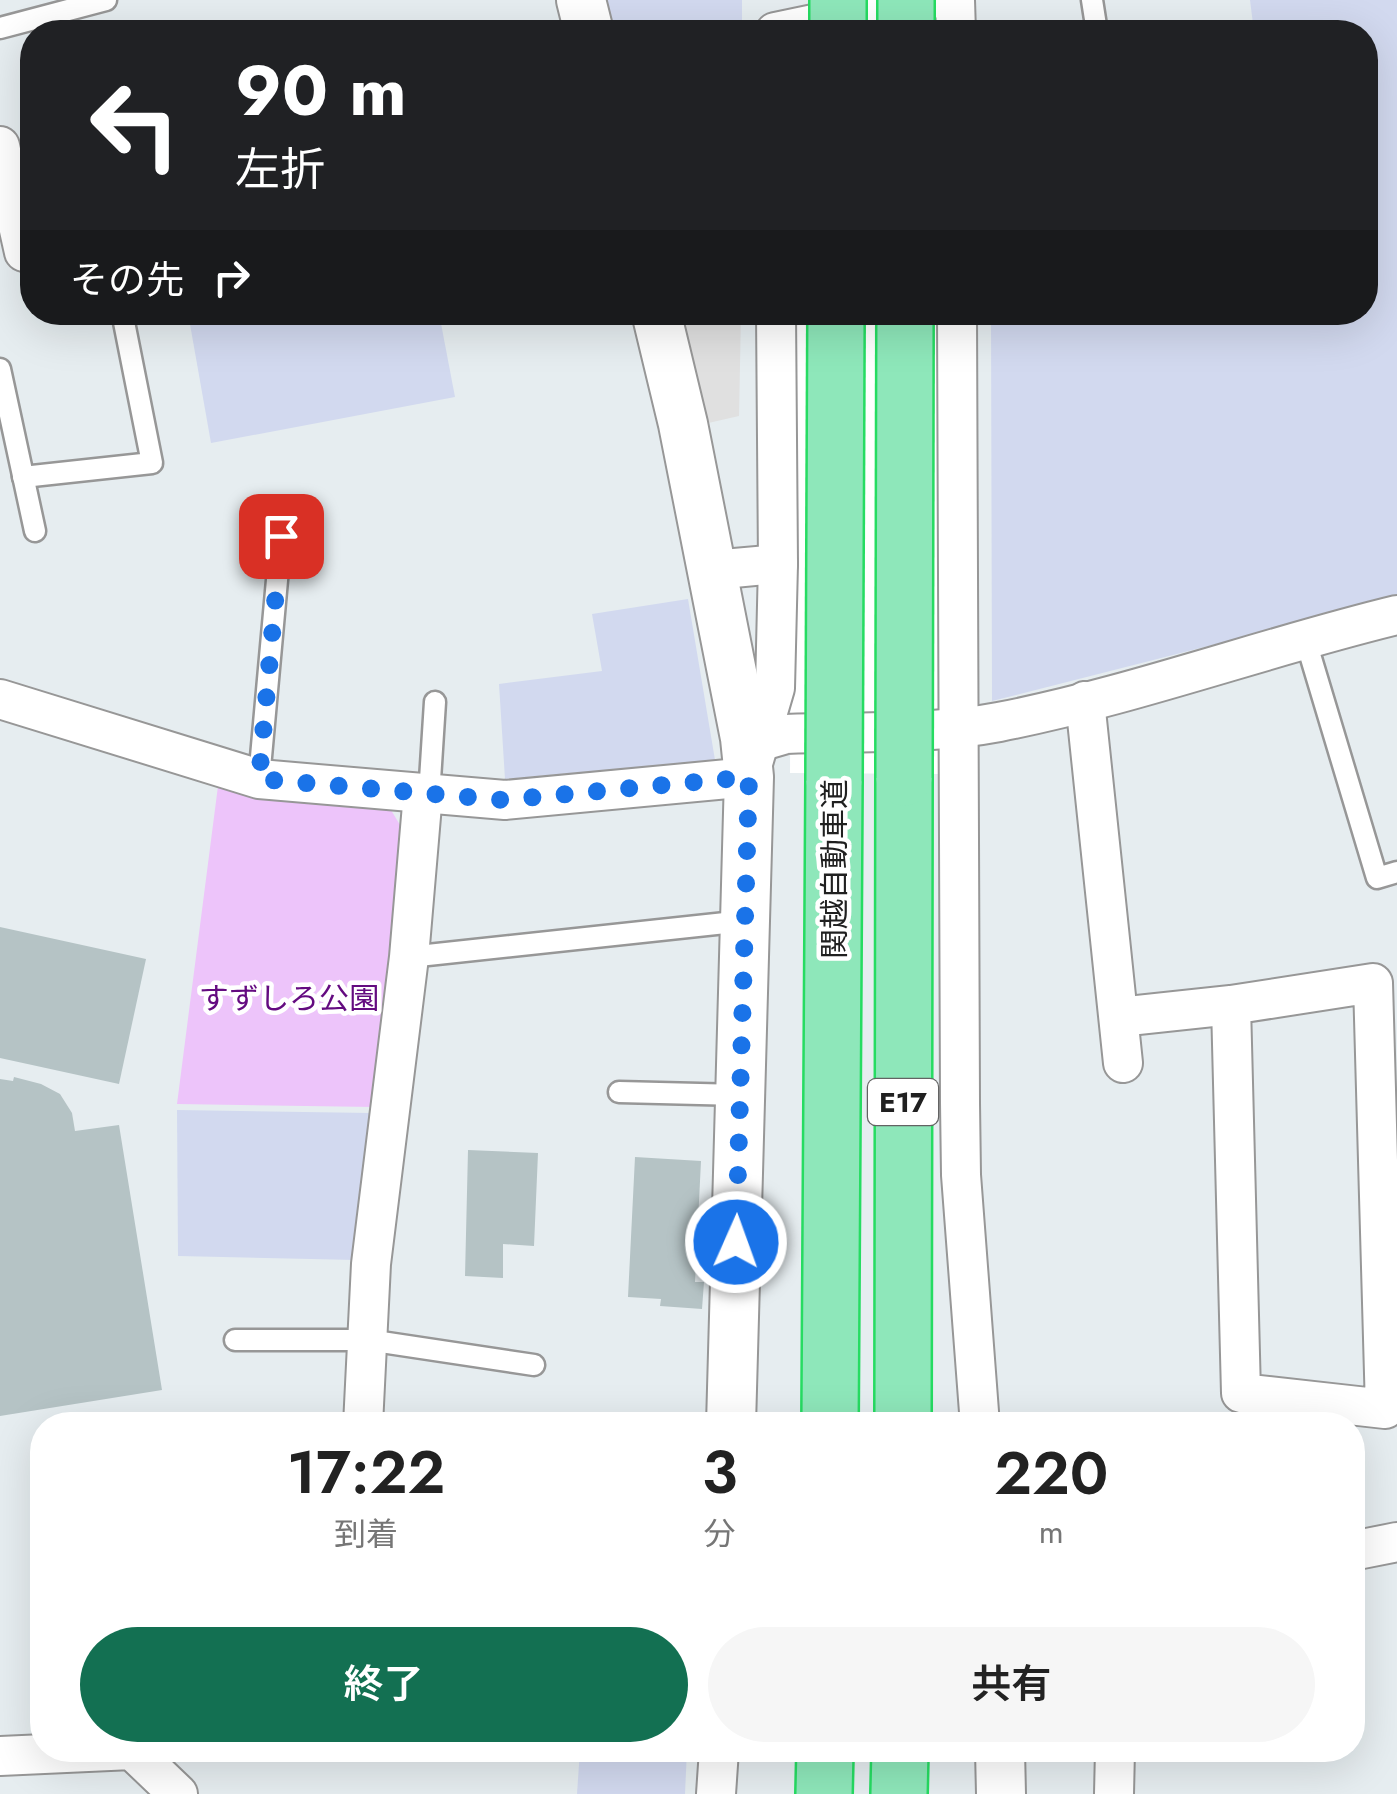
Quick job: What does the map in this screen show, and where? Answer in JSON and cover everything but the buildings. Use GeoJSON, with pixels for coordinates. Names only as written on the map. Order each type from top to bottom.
{"type":"FeatureCollection","features":[{"type":"Feature","properties":{"kind":"highway","name":"関越自動車道"},"geometry":{"type":"LineString","coordinates":[[830,1412],[836,325]]}},
{"type":"Feature","properties":{"kind":"highway","name":"E17"},"geometry":{"type":"LineString","coordinates":[[903,1412],[905,325]]}},
{"type":"Feature","properties":{"kind":"highway"},"geometry":{"type":"LineString","coordinates":[[824,1794],[825,1762]]}},
{"type":"Feature","properties":{"kind":"highway"},"geometry":{"type":"LineString","coordinates":[[899,1794],[900,1762]]}},
{"type":"Feature","properties":{"kind":"street"},"geometry":{"type":"LineString","coordinates":[[832,20],[929,0]]}},
{"type":"Feature","properties":{"kind":"street"},"geometry":{"type":"LineString","coordinates":[[0,146],[19,254]]}},
{"type":"Feature","properties":{"kind":"street"},"geometry":{"type":"LineString","coordinates":[[659,325],[746,738],[755,759]]}},
{"type":"Feature","properties":{"kind":"street"},"geometry":{"type":"LineString","coordinates":[[731,1412],[744,921],[755,759],[774,688],[778,564],[776,325]]}},
{"type":"Feature","properties":{"kind":"street"},"geometry":{"type":"LineString","coordinates":[[957,325],[961,1176],[979,1412]]}},
{"type":"Feature","properties":{"kind":"street"},"geometry":{"type":"LineString","coordinates":[[712,570],[778,564]]}},
{"type":"Feature","properties":{"kind":"street"},"geometry":{"type":"LineString","coordinates":[[0,698],[259,779],[504,800],[755,759],[786,734],[997,722],[1397,615]]}},
{"type":"Feature","properties":{"kind":"street"},"geometry":{"type":"LineString","coordinates":[[1085,701],[1123,1064]]}},
{"type":"Feature","properties":{"kind":"street"},"geometry":{"type":"LineString","coordinates":[[364,1412],[372,1264],[409,956],[423,793]]}},
{"type":"Feature","properties":{"kind":"street"},"geometry":{"type":"LineString","coordinates":[[1118,1017],[1231,1005],[1373,983],[1386,1410],[1241,1393],[1231,1005]]}},
{"type":"Feature","properties":{"kind":"street"},"geometry":{"type":"LineString","coordinates":[[1365,1551],[1395,1551]]}},
{"type":"Feature","properties":{"kind":"street"},"geometry":{"type":"LineString","coordinates":[[0,1756],[30,1755]]}},
{"type":"Feature","properties":{"kind":"street"},"geometry":{"type":"LineString","coordinates":[[145,1762],[178,1794]]}},
{"type":"Feature","properties":{"kind":"street"},"geometry":{"type":"LineString","coordinates":[[716,1794],[718,1762]]}},
{"type":"Feature","properties":{"kind":"street"},"geometry":{"type":"LineString","coordinates":[[1000,1762],[1001,1794]]}},
{"type":"Feature","properties":{"kind":"street"},"geometry":{"type":"LineString","coordinates":[[1114,1794],[1115,1762]]}},
{"type":"Feature","properties":{"kind":"lane"},"geometry":{"type":"LineString","coordinates":[[30,20],[106,0]]}},
{"type":"Feature","properties":{"kind":"lane"},"geometry":{"type":"LineString","coordinates":[[23,477],[152,464],[125,325]]}},
{"type":"Feature","properties":{"kind":"lane"},"geometry":{"type":"LineString","coordinates":[[0,369],[36,531]]}},
{"type":"Feature","properties":{"kind":"lane"},"geometry":{"type":"LineString","coordinates":[[259,779],[281,536]]}},
{"type":"Feature","properties":{"kind":"lane"},"geometry":{"type":"LineString","coordinates":[[1305,638],[1377,878],[1397,872]]}},
{"type":"Feature","properties":{"kind":"lane"},"geometry":{"type":"LineString","coordinates":[[423,793],[430,780],[436,702]]}},
{"type":"Feature","properties":{"kind":"lane"},"geometry":{"type":"LineString","coordinates":[[409,956],[744,921]]}},
{"type":"Feature","properties":{"kind":"lane"},"geometry":{"type":"LineString","coordinates":[[619,1092],[740,1095]]}},
{"type":"Feature","properties":{"kind":"lane"},"geometry":{"type":"LineString","coordinates":[[235,1340],[368,1340],[534,1364]]}},
{"type":"Feature","properties":{"kind":"shaded area"},"geometry":{"type":"Polygon","coordinates":[[[603,0],[742,0],[742,20],[608,20],[603,0]]]}},
{"type":"Feature","properties":{"kind":"shaded area"},"geometry":{"type":"Polygon","coordinates":[[[1250,0],[1397,0],[1397,598],[992,701],[991,325],[1378,325],[1378,20],[1252,20],[1250,0]]]}},
{"type":"Feature","properties":{"kind":"shaded area"},"geometry":{"type":"Polygon","coordinates":[[[190,325],[441,325],[455,397],[211,443],[190,325]]]}},
{"type":"Feature","properties":{"kind":"shaded area"},"geometry":{"type":"Polygon","coordinates":[[[681,325],[741,325],[739,416],[704,424],[681,325]]]}},
{"type":"Feature","properties":{"kind":"shaded area"},"geometry":{"type":"Polygon","coordinates":[[[688,599],[715,760],[505,779],[499,684],[602,671],[592,614],[688,599]]]}},
{"type":"Feature","properties":{"kind":"shaded area"},"geometry":{"type":"Polygon","coordinates":[[[177,1110],[371,1113],[356,1260],[178,1256],[177,1110]]]}},
{"type":"Feature","properties":{"kind":"shaded area"},"geometry":{"type":"Polygon","coordinates":[[[579,1762],[686,1762],[685,1794],[577,1794],[579,1762]]]}},
{"type":"Feature","properties":{"kind":"green space","name":"すずしろ公園"},"geometry":{"type":"Polygon","coordinates":[[[218,786],[257,799],[391,810],[403,830],[375,1107],[177,1104],[218,786]]]}},
{"type":"Feature","properties":{"kind":"pier"},"geometry":{"type":"Polygon","coordinates":[[[793,325],[942,325],[943,774],[790,773],[793,325]]]}},
{"type":"Feature","properties":{"kind":"route"},"geometry":{"type":"LineString","coordinates":[[281,536],[259,779],[504,800],[749,777],[736,1242]]}}]}
